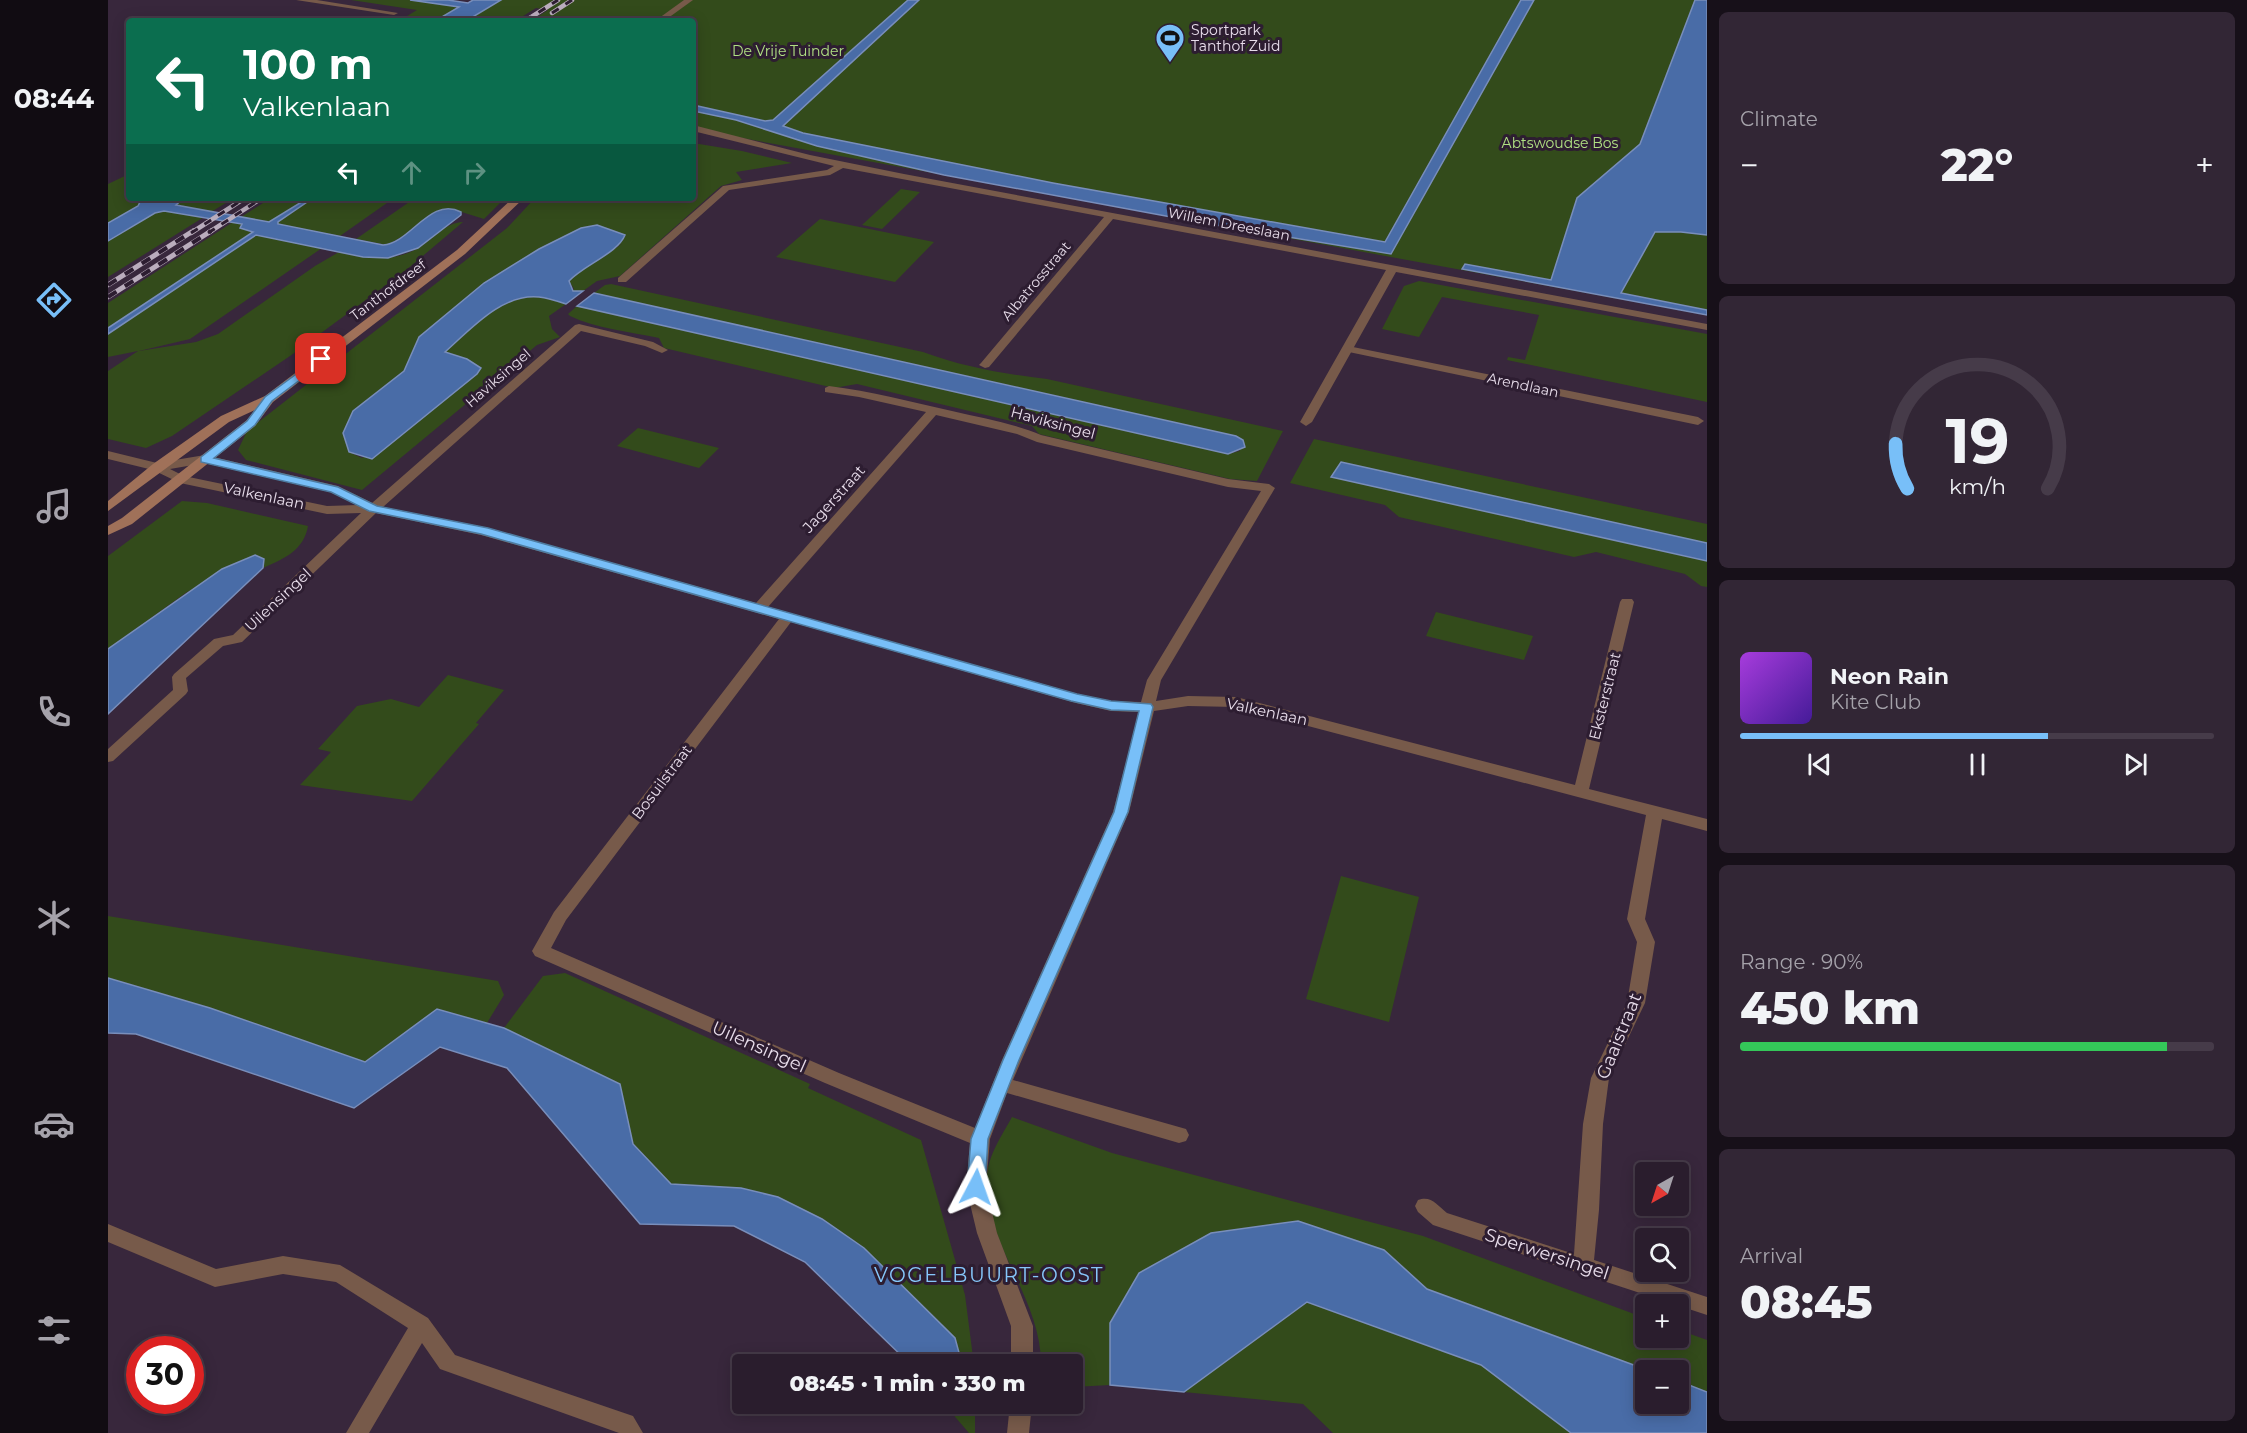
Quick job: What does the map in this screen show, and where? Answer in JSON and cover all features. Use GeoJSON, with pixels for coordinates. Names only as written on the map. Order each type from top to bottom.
{"type":"FeatureCollection","features":[{"type":"Feature","properties":{"kind":"street"},"geometry":{"type":"LineString","coordinates":[[300,0],[394,13]]}},
{"type":"Feature","properties":{"kind":"street"},"geometry":{"type":"LineString","coordinates":[[663,18],[689,0]]}},
{"type":"Feature","properties":{"kind":"street","name":"Willem Dreeslaan"},"geometry":{"type":"LineString","coordinates":[[696,129],[841,165],[1707,327]]}},
{"type":"Feature","properties":{"kind":"street","name":"Willem Dreeslaan"},"geometry":{"type":"LineString","coordinates":[[696,135],[747,143]]}},
{"type":"Feature","properties":{"kind":"street"},"geometry":{"type":"LineString","coordinates":[[622,280],[726,188],[830,172],[841,165]]}},
{"type":"Feature","properties":{"kind":"street","name":"Tanthofdreef"},"geometry":{"type":"LineString","coordinates":[[108,507],[157,466],[225,419],[268,399],[461,252],[516,201]]}},
{"type":"Feature","properties":{"kind":"street","name":"Albatrosstraat"},"geometry":{"type":"LineString","coordinates":[[985,365],[1111,215]]}},
{"type":"Feature","properties":{"kind":"street"},"geometry":{"type":"LineString","coordinates":[[1306,422],[1393,268]]}},
{"type":"Feature","properties":{"kind":"street","name":"Haviksingel"},"geometry":{"type":"LineString","coordinates":[[373,509],[579,327],[650,344],[662,350]]}},
{"type":"Feature","properties":{"kind":"street","name":"Arendlaan"},"geometry":{"type":"LineString","coordinates":[[1348,349],[1698,421]]}},
{"type":"Feature","properties":{"kind":"street","name":"Haviksingel"},"geometry":{"type":"LineString","coordinates":[[829,390],[860,393],[934,410],[1021,431],[1037,438],[1228,483],[1269,488],[1154,680],[1146,707]]}},
{"type":"Feature","properties":{"kind":"street","name":"Tanthofdreef"},"geometry":{"type":"LineString","coordinates":[[108,531],[127,521],[251,423],[268,399]]}},
{"type":"Feature","properties":{"kind":"street","name":"Jagerstraat"},"geometry":{"type":"LineString","coordinates":[[759,608],[934,410]]}},
{"type":"Feature","properties":{"kind":"street","name":"Valkenlaan"},"geometry":{"type":"LineString","coordinates":[[108,455],[157,466],[180,479],[327,510],[373,509],[483,531],[1076,698],[1111,706],[1146,707],[1188,701],[1236,702],[1707,825]]}},
{"type":"Feature","properties":{"kind":"street","name":"Valkenlaan"},"geometry":{"type":"LineString","coordinates":[[157,466],[205,459],[334,489],[373,509]]}},
{"type":"Feature","properties":{"kind":"street","name":"Uilensingel"},"geometry":{"type":"LineString","coordinates":[[108,757],[181,691],[179,677],[219,642],[237,639],[373,509]]}},
{"type":"Feature","properties":{"kind":"street","name":"Eksterstraat"},"geometry":{"type":"LineString","coordinates":[[1581,791],[1627,602]]}},
{"type":"Feature","properties":{"kind":"street","name":"Bosuilstraat"},"geometry":{"type":"LineString","coordinates":[[541,951],[560,916],[788,617]]}},
{"type":"Feature","properties":{"kind":"street"},"geometry":{"type":"LineString","coordinates":[[1022,1354],[1022,1326],[987,1233],[976,1187],[980,1139],[1001,1084],[1121,812],[1146,707]]}},
{"type":"Feature","properties":{"kind":"street","name":"Gaaistraat"},"geometry":{"type":"LineString","coordinates":[[1583,1266],[1589,1210],[1593,1124],[1600,1078],[1636,1003],[1646,942],[1636,919],[1655,810]]}},
{"type":"Feature","properties":{"kind":"street","name":"Uilensingel"},"geometry":{"type":"LineString","coordinates":[[541,951],[832,1078],[980,1139]]}},
{"type":"Feature","properties":{"kind":"street"},"geometry":{"type":"LineString","coordinates":[[1001,1084],[1179,1135]]}},
{"type":"Feature","properties":{"kind":"street","name":"Sperwersingel"},"geometry":{"type":"LineString","coordinates":[[1425,1206],[1440,1219],[1707,1306]]}},
{"type":"Feature","properties":{"kind":"street"},"geometry":{"type":"LineString","coordinates":[[108,1233],[215,1278],[283,1265],[340,1274],[421,1325],[448,1362],[626,1423],[632,1433]]}},
{"type":"Feature","properties":{"kind":"street"},"geometry":{"type":"LineString","coordinates":[[357,1433],[421,1325]]}},
{"type":"Feature","properties":{"kind":"street"},"geometry":{"type":"LineString","coordinates":[[1018,1433],[1020,1414]]}},
{"type":"Feature","properties":{"kind":"green space"},"geometry":{"type":"Polygon","coordinates":[[[351,0],[410,0],[460,7],[440,18],[404,18],[417,10],[351,0]]]}},
{"type":"Feature","properties":{"kind":"green space","name":"Abtswoudse Bos"},"geometry":{"type":"Polygon","coordinates":[[[501,0],[1707,0],[1707,315],[696,130],[696,18],[536,18],[548,10],[536,8],[520,18],[471,18],[501,0]]]}},
{"type":"Feature","properties":{"kind":"green space"},"geometry":{"type":"Polygon","coordinates":[[[696,143],[742,151],[792,163],[736,172],[742,180],[721,186],[620,276],[597,281],[583,291],[572,291],[574,289],[569,281],[576,273],[622,244],[419,337],[404,371],[353,411],[349,452],[362,458],[481,368],[467,359],[445,352],[487,315],[512,301],[525,297],[542,297],[566,304],[549,316],[552,329],[560,337],[537,345],[362,490],[246,460],[238,450],[247,431],[507,228],[532,201],[696,201],[696,143]]]}},
{"type":"Feature","properties":{"kind":"green space"},"geometry":{"type":"Polygon","coordinates":[[[126,175],[126,201],[140,201],[138,206],[108,223],[108,184],[126,175]]]}},
{"type":"Feature","properties":{"kind":"green space"},"geometry":{"type":"Polygon","coordinates":[[[901,189],[920,192],[882,229],[862,225],[901,189]]]}},
{"type":"Feature","properties":{"kind":"green space"},"geometry":{"type":"Polygon","coordinates":[[[181,201],[229,201],[211,212],[176,205],[181,201]]]}},
{"type":"Feature","properties":{"kind":"green space"},"geometry":{"type":"Polygon","coordinates":[[[266,201],[304,201],[272,222],[241,217],[266,201]]]}},
{"type":"Feature","properties":{"kind":"green space"},"geometry":{"type":"Polygon","coordinates":[[[309,201],[390,201],[340,236],[278,224],[309,201]]]}},
{"type":"Feature","properties":{"kind":"green space"},"geometry":{"type":"Polygon","coordinates":[[[411,201],[502,201],[484,219],[452,209],[387,245],[356,239],[411,201]]]}},
{"type":"Feature","properties":{"kind":"green space"},"geometry":{"type":"Polygon","coordinates":[[[168,211],[204,217],[108,277],[108,241],[155,213],[168,211]]]}},
{"type":"Feature","properties":{"kind":"green space"},"geometry":{"type":"Polygon","coordinates":[[[820,219],[934,242],[895,282],[776,257],[820,219]]]}},
{"type":"Feature","properties":{"kind":"green space"},"geometry":{"type":"Polygon","coordinates":[[[233,222],[243,224],[254,232],[108,328],[108,303],[233,222]]]}},
{"type":"Feature","properties":{"kind":"green space"},"geometry":{"type":"Polygon","coordinates":[[[463,222],[405,271],[290,356],[172,436],[146,448],[108,439],[108,371],[138,351],[108,357],[108,334],[256,235],[322,248],[190,339],[139,351],[196,342],[218,334],[315,266],[339,252],[380,258],[401,255],[420,247],[445,228],[463,222]]]}},
{"type":"Feature","properties":{"kind":"green space"},"geometry":{"type":"Polygon","coordinates":[[[1419,281],[1707,334],[1707,402],[1507,360],[1508,357],[1525,360],[1539,315],[1442,297],[1419,337],[1382,329],[1404,286],[1419,281]]]}},
{"type":"Feature","properties":{"kind":"green space"},"geometry":{"type":"Polygon","coordinates":[[[611,284],[923,352],[984,369],[1047,379],[1283,431],[1257,481],[1230,479],[1039,434],[1032,426],[857,384],[834,388],[664,348],[659,338],[602,327],[568,314],[577,306],[1228,454],[1240,451],[1236,436],[594,293],[605,285],[611,284]]]}},
{"type":"Feature","properties":{"kind":"green space"},"geometry":{"type":"Polygon","coordinates":[[[638,428],[719,448],[699,468],[617,446],[638,428]]]}},
{"type":"Feature","properties":{"kind":"green space"},"geometry":{"type":"Polygon","coordinates":[[[1314,439],[1707,524],[1707,543],[1341,463],[1332,477],[1707,561],[1707,587],[1701,586],[1685,574],[1596,552],[1574,557],[1399,517],[1385,505],[1290,483],[1314,439]]]}},
{"type":"Feature","properties":{"kind":"green space"},"geometry":{"type":"Polygon","coordinates":[[[182,501],[207,503],[308,526],[302,541],[292,553],[263,568],[264,559],[187,592],[108,649],[108,556],[182,501]]]}},
{"type":"Feature","properties":{"kind":"green space"},"geometry":{"type":"Polygon","coordinates":[[[1436,612],[1533,636],[1524,660],[1426,636],[1436,612]]]}},
{"type":"Feature","properties":{"kind":"green space"},"geometry":{"type":"Polygon","coordinates":[[[448,675],[504,690],[476,723],[479,724],[412,801],[300,785],[331,752],[318,749],[357,706],[391,699],[419,707],[448,675]]]}},
{"type":"Feature","properties":{"kind":"green space"},"geometry":{"type":"Polygon","coordinates":[[[1341,876],[1419,897],[1389,1022],[1306,999],[1341,876]]]}},
{"type":"Feature","properties":{"kind":"green space"},"geometry":{"type":"Polygon","coordinates":[[[108,916],[498,981],[504,995],[487,1023],[437,1009],[365,1062],[210,1008],[108,978],[108,916]]]}},
{"type":"Feature","properties":{"kind":"green space"},"geometry":{"type":"Polygon","coordinates":[[[565,973],[810,1084],[808,1088],[921,1140],[965,1295],[973,1354],[953,1354],[741,1188],[671,1184],[633,1144],[620,1084],[504,1028],[543,976],[565,973]]]}},
{"type":"Feature","properties":{"kind":"green space"},"geometry":{"type":"Polygon","coordinates":[[[1012,1117],[1112,1153],[1423,1236],[1635,1314],[1635,1348],[1689,1348],[1689,1334],[1707,1340],[1707,1392],[1689,1385],[1689,1360],[1635,1360],[1635,1365],[1427,1289],[1384,1250],[1110,1323],[1110,1385],[1083,1386],[1083,1354],[1040,1354],[1039,1340],[1032,1316],[993,1223],[988,1199],[987,1176],[996,1146],[1012,1117]]]}},
{"type":"Feature","properties":{"kind":"green space"},"geometry":{"type":"Polygon","coordinates":[[[1307,1302],[1481,1365],[1571,1433],[1333,1433],[1303,1404],[1184,1392],[1307,1302]]]}},
{"type":"Feature","properties":{"kind":"green space"},"geometry":{"type":"Polygon","coordinates":[[[953,1414],[975,1414],[975,1433],[969,1433],[953,1414]]]}},
{"type":"Feature","properties":{"kind":"water"},"geometry":{"type":"Polygon","coordinates":[[[410,0],[448,0],[468,3],[473,0],[501,0],[471,18],[440,18],[459,7],[410,0]]]}},
{"type":"Feature","properties":{"kind":"water"},"geometry":{"type":"Polygon","coordinates":[[[908,0],[919,0],[783,126],[803,133],[1053,183],[1385,242],[1521,0],[1534,0],[1391,254],[1209,224],[944,175],[817,146],[736,120],[696,112],[696,106],[765,121],[773,120],[908,0]]]}},
{"type":"Feature","properties":{"kind":"water"},"geometry":{"type":"Polygon","coordinates":[[[1695,0],[1707,0],[1707,235],[1655,232],[1621,293],[1707,310],[1707,315],[1462,269],[1465,264],[1551,280],[1577,198],[1640,144],[1695,0]]]}},
{"type":"Feature","properties":{"kind":"water"},"geometry":{"type":"Polygon","coordinates":[[[140,201],[181,201],[176,205],[269,222],[303,201],[309,201],[278,224],[383,245],[403,237],[430,215],[440,210],[450,209],[461,212],[461,215],[418,248],[388,258],[363,257],[256,235],[108,334],[108,328],[253,232],[240,228],[242,224],[164,211],[155,213],[108,241],[108,223],[138,206],[140,201]]]}},
{"type":"Feature","properties":{"kind":"water"},"geometry":{"type":"Polygon","coordinates":[[[597,225],[625,235],[615,248],[569,281],[573,291],[583,291],[566,304],[542,297],[525,297],[512,301],[488,315],[445,352],[467,359],[481,368],[477,374],[372,459],[349,452],[343,433],[353,411],[404,371],[419,337],[484,283],[539,249],[581,228],[597,225]]]}},
{"type":"Feature","properties":{"kind":"water"},"geometry":{"type":"Polygon","coordinates":[[[594,293],[1236,436],[1243,440],[1245,447],[1228,454],[577,306],[594,293]]]}},
{"type":"Feature","properties":{"kind":"water"},"geometry":{"type":"Polygon","coordinates":[[[1341,462],[1707,543],[1707,561],[1331,477],[1341,462]]]}},
{"type":"Feature","properties":{"kind":"water"},"geometry":{"type":"Polygon","coordinates":[[[255,555],[264,559],[263,568],[108,714],[108,649],[222,569],[255,555]]]}},
{"type":"Feature","properties":{"kind":"water"},"geometry":{"type":"Polygon","coordinates":[[[108,978],[210,1008],[365,1062],[437,1009],[504,1028],[620,1084],[633,1144],[671,1184],[741,1188],[778,1197],[822,1219],[864,1248],[955,1338],[959,1354],[900,1354],[805,1262],[734,1226],[640,1224],[507,1068],[440,1047],[354,1108],[136,1034],[108,1033],[108,978]]]}},
{"type":"Feature","properties":{"kind":"water"},"geometry":{"type":"Polygon","coordinates":[[[1298,1221],[1384,1250],[1427,1289],[1635,1365],[1635,1414],[1689,1414],[1689,1385],[1707,1392],[1707,1433],[1571,1433],[1481,1365],[1307,1302],[1184,1392],[1110,1385],[1110,1323],[1139,1273],[1211,1233],[1298,1221]]]}},
{"type":"Feature","properties":{"kind":"railway"},"geometry":{"type":"LineString","coordinates":[[530,18],[558,0]]}},
{"type":"Feature","properties":{"kind":"railway"},"geometry":{"type":"LineString","coordinates":[[552,13],[572,0]]}},
{"type":"Feature","properties":{"kind":"railway"},"geometry":{"type":"LineString","coordinates":[[191,233],[240,201]]}},
{"type":"Feature","properties":{"kind":"railway"},"geometry":{"type":"LineString","coordinates":[[208,233],[257,201]]}},
{"type":"Feature","properties":{"kind":"railway"},"geometry":{"type":"LineString","coordinates":[[108,285],[193,231]]}},
{"type":"Feature","properties":{"kind":"railway"},"geometry":{"type":"LineString","coordinates":[[108,297],[211,231]]}},
{"type":"Feature","properties":{"kind":"place","name":"Sportpark Tanthof Zuid"},"geometry":{"type":"Point","coordinates":[1170,64]}},
{"type":"Feature","properties":{"kind":"district","name":"VOGELBUURT-OOST"},"geometry":{"type":"Point","coordinates":[989,1275]}},
{"type":"Feature","properties":{"kind":"route"},"geometry":{"type":"LineString","coordinates":[[321,359],[268,399],[251,423],[205,459],[334,489],[373,509],[483,531],[1076,698],[1111,706],[1146,707],[1121,812],[1011,1060],[980,1139],[976,1187]]}},
{"type":"Feature","properties":{"kind":"park label","name":"De Vrije Tuinder"},"geometry":{"type":"Point","coordinates":[788,51]}}]}
